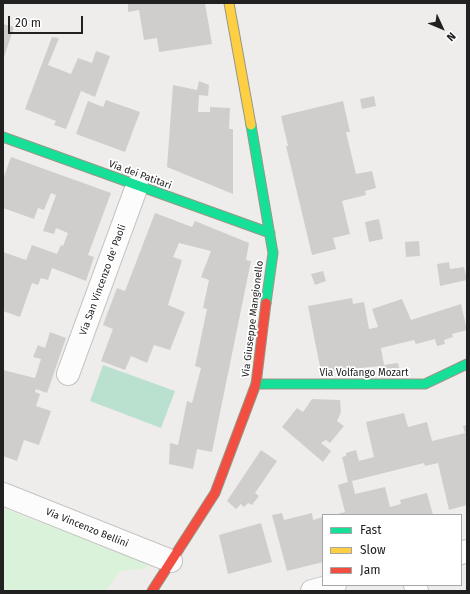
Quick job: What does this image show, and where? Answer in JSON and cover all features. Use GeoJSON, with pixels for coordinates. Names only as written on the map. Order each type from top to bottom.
{"type":"FeatureCollection","features":[{"type":"Feature","properties":{"kind":"street","name":"Via Giuseppe Mangionello"},"geometry":{"type":"LineString","coordinates":[[152,591],[215,493],[256,384],[273,253],[229,3]]}},
{"type":"Feature","properties":{"kind":"street","name":"Via dei Patitari"},"geometry":{"type":"LineString","coordinates":[[3,137],[270,233]]}},
{"type":"Feature","properties":{"kind":"street","name":"Via San Vincenzo de' Paoli"},"geometry":{"type":"LineString","coordinates":[[68,374],[137,186]]}},
{"type":"Feature","properties":{"kind":"street","name":"Via Volfango Mozart"},"geometry":{"type":"LineString","coordinates":[[256,384],[425,384],[467,364]]}},
{"type":"Feature","properties":{"kind":"street","name":"Via Vincenzo Bellini"},"geometry":{"type":"LineString","coordinates":[[3,494],[171,561]]}},
{"type":"Feature","properties":{"kind":"street"},"geometry":{"type":"LineString","coordinates":[[312,591],[331,586]]}},
{"type":"Feature","properties":{"kind":"green space"},"geometry":{"type":"Polygon","coordinates":[[[103,365],[175,391],[161,428],[90,401],[103,365]]]}},
{"type":"Feature","properties":{"kind":"green space"},"geometry":{"type":"Polygon","coordinates":[[[3,508],[145,562],[148,566],[143,569],[120,571],[106,591],[3,591],[3,508]]]}},
{"type":"Feature","properties":{"kind":"building"},"geometry":{"type":"Polygon","coordinates":[[[128,3],[205,3],[212,44],[159,52],[157,38],[144,40],[139,10],[128,12],[128,3]]]}},
{"type":"Feature","properties":{"kind":"building"},"geometry":{"type":"Polygon","coordinates":[[[3,24],[14,27],[3,60],[3,24]]]}},
{"type":"Feature","properties":{"kind":"building"},"geometry":{"type":"Polygon","coordinates":[[[52,37],[59,38],[48,65],[71,74],[78,58],[92,63],[96,51],[110,56],[95,97],[81,91],[66,129],[54,125],[56,121],[25,109],[52,37]]]}},
{"type":"Feature","properties":{"kind":"building"},"geometry":{"type":"Polygon","coordinates":[[[199,81],[209,85],[208,96],[199,95],[198,112],[210,112],[210,107],[230,108],[229,129],[233,129],[233,194],[167,167],[173,85],[197,90],[199,81]]]}},
{"type":"Feature","properties":{"kind":"building"},"geometry":{"type":"Polygon","coordinates":[[[374,96],[376,106],[362,109],[360,99],[374,96]]]}},
{"type":"Feature","properties":{"kind":"building"},"geometry":{"type":"Polygon","coordinates":[[[106,100],[140,112],[125,152],[76,134],[88,101],[103,107],[106,100]]]}},
{"type":"Feature","properties":{"kind":"building"},"geometry":{"type":"Polygon","coordinates":[[[343,101],[350,132],[346,132],[356,174],[372,171],[376,188],[365,191],[366,195],[342,201],[350,234],[333,238],[336,249],[312,255],[286,146],[288,146],[281,116],[343,101]]]}},
{"type":"Feature","properties":{"kind":"building"},"geometry":{"type":"Polygon","coordinates":[[[11,157],[111,193],[88,255],[94,257],[86,281],[52,268],[48,280],[41,278],[38,285],[32,283],[20,317],[3,311],[3,252],[26,260],[32,245],[57,254],[61,245],[63,246],[68,233],[56,228],[54,234],[43,231],[56,195],[51,193],[44,210],[38,208],[34,219],[3,208],[3,179],[11,157]]]}},
{"type":"Feature","properties":{"kind":"building"},"geometry":{"type":"Polygon","coordinates":[[[155,213],[192,227],[195,221],[249,243],[246,260],[251,261],[212,452],[197,449],[193,469],[169,464],[170,443],[178,445],[187,401],[192,403],[201,368],[195,366],[207,309],[203,308],[209,280],[201,277],[211,251],[179,243],[173,257],[182,260],[168,305],[185,312],[170,350],[154,345],[147,363],[131,356],[125,370],[101,361],[113,329],[103,325],[117,288],[125,291],[155,213]]]}},
{"type":"Feature","properties":{"kind":"building"},"geometry":{"type":"Polygon","coordinates":[[[379,219],[383,239],[369,242],[365,222],[379,219]]]}},
{"type":"Feature","properties":{"kind":"building"},"geometry":{"type":"Polygon","coordinates":[[[419,241],[420,256],[406,257],[405,242],[419,241]]]}},
{"type":"Feature","properties":{"kind":"building"},"geometry":{"type":"Polygon","coordinates":[[[449,262],[450,269],[464,267],[467,280],[440,286],[437,264],[449,262]]]}},
{"type":"Feature","properties":{"kind":"building"},"geometry":{"type":"Polygon","coordinates":[[[323,271],[326,281],[315,285],[311,274],[323,271]]]}},
{"type":"Feature","properties":{"kind":"building"},"geometry":{"type":"Polygon","coordinates":[[[352,298],[353,304],[364,302],[369,329],[378,327],[372,309],[402,299],[411,320],[461,304],[467,330],[452,334],[453,337],[444,340],[445,344],[437,346],[435,339],[416,344],[414,340],[381,348],[384,365],[398,363],[401,375],[383,378],[381,366],[321,372],[308,306],[352,298]]]}},
{"type":"Feature","properties":{"kind":"building"},"geometry":{"type":"Polygon","coordinates":[[[50,332],[66,338],[47,393],[36,389],[35,392],[40,394],[36,406],[51,411],[39,445],[24,440],[17,461],[3,456],[3,370],[35,378],[41,359],[33,357],[38,345],[45,348],[50,332]]]}},
{"type":"Feature","properties":{"kind":"building"},"geometry":{"type":"Polygon","coordinates":[[[312,399],[340,400],[341,412],[337,421],[344,426],[330,443],[326,440],[321,443],[331,451],[323,462],[282,427],[297,408],[303,412],[312,399]]]}},
{"type":"Feature","properties":{"kind":"building"},"geometry":{"type":"Polygon","coordinates":[[[404,413],[408,427],[427,422],[432,441],[465,433],[463,426],[467,425],[467,505],[449,510],[438,463],[425,466],[424,463],[352,481],[355,494],[385,487],[390,507],[401,504],[400,500],[427,493],[433,514],[338,514],[345,512],[338,485],[348,482],[342,457],[346,456],[346,453],[356,450],[359,461],[374,457],[366,422],[404,413]]]}},
{"type":"Feature","properties":{"kind":"building"},"geometry":{"type":"Polygon","coordinates":[[[261,450],[277,461],[255,493],[259,496],[252,505],[248,503],[244,507],[241,504],[236,509],[227,501],[261,450]]]}},
{"type":"Feature","properties":{"kind":"building"},"geometry":{"type":"Polygon","coordinates":[[[282,513],[284,520],[312,513],[313,520],[322,517],[322,562],[287,571],[272,515],[282,513]]]}},
{"type":"Feature","properties":{"kind":"building"},"geometry":{"type":"Polygon","coordinates":[[[261,523],[272,562],[228,574],[219,535],[261,523]]]}},
{"type":"Feature","properties":{"kind":"traffic: fast"},"geometry":{"type":"LineString","coordinates":[[251,125],[273,253],[266,303]]}},
{"type":"Feature","properties":{"kind":"traffic: fast"},"geometry":{"type":"LineString","coordinates":[[3,137],[270,233]]}},
{"type":"Feature","properties":{"kind":"traffic: fast"},"geometry":{"type":"LineString","coordinates":[[256,384],[425,384],[467,364]]}},
{"type":"Feature","properties":{"kind":"traffic: slow"},"geometry":{"type":"LineString","coordinates":[[229,3],[251,125]]}},
{"type":"Feature","properties":{"kind":"traffic: jam"},"geometry":{"type":"LineString","coordinates":[[152,591],[215,493],[256,384],[266,303]]}}]}
